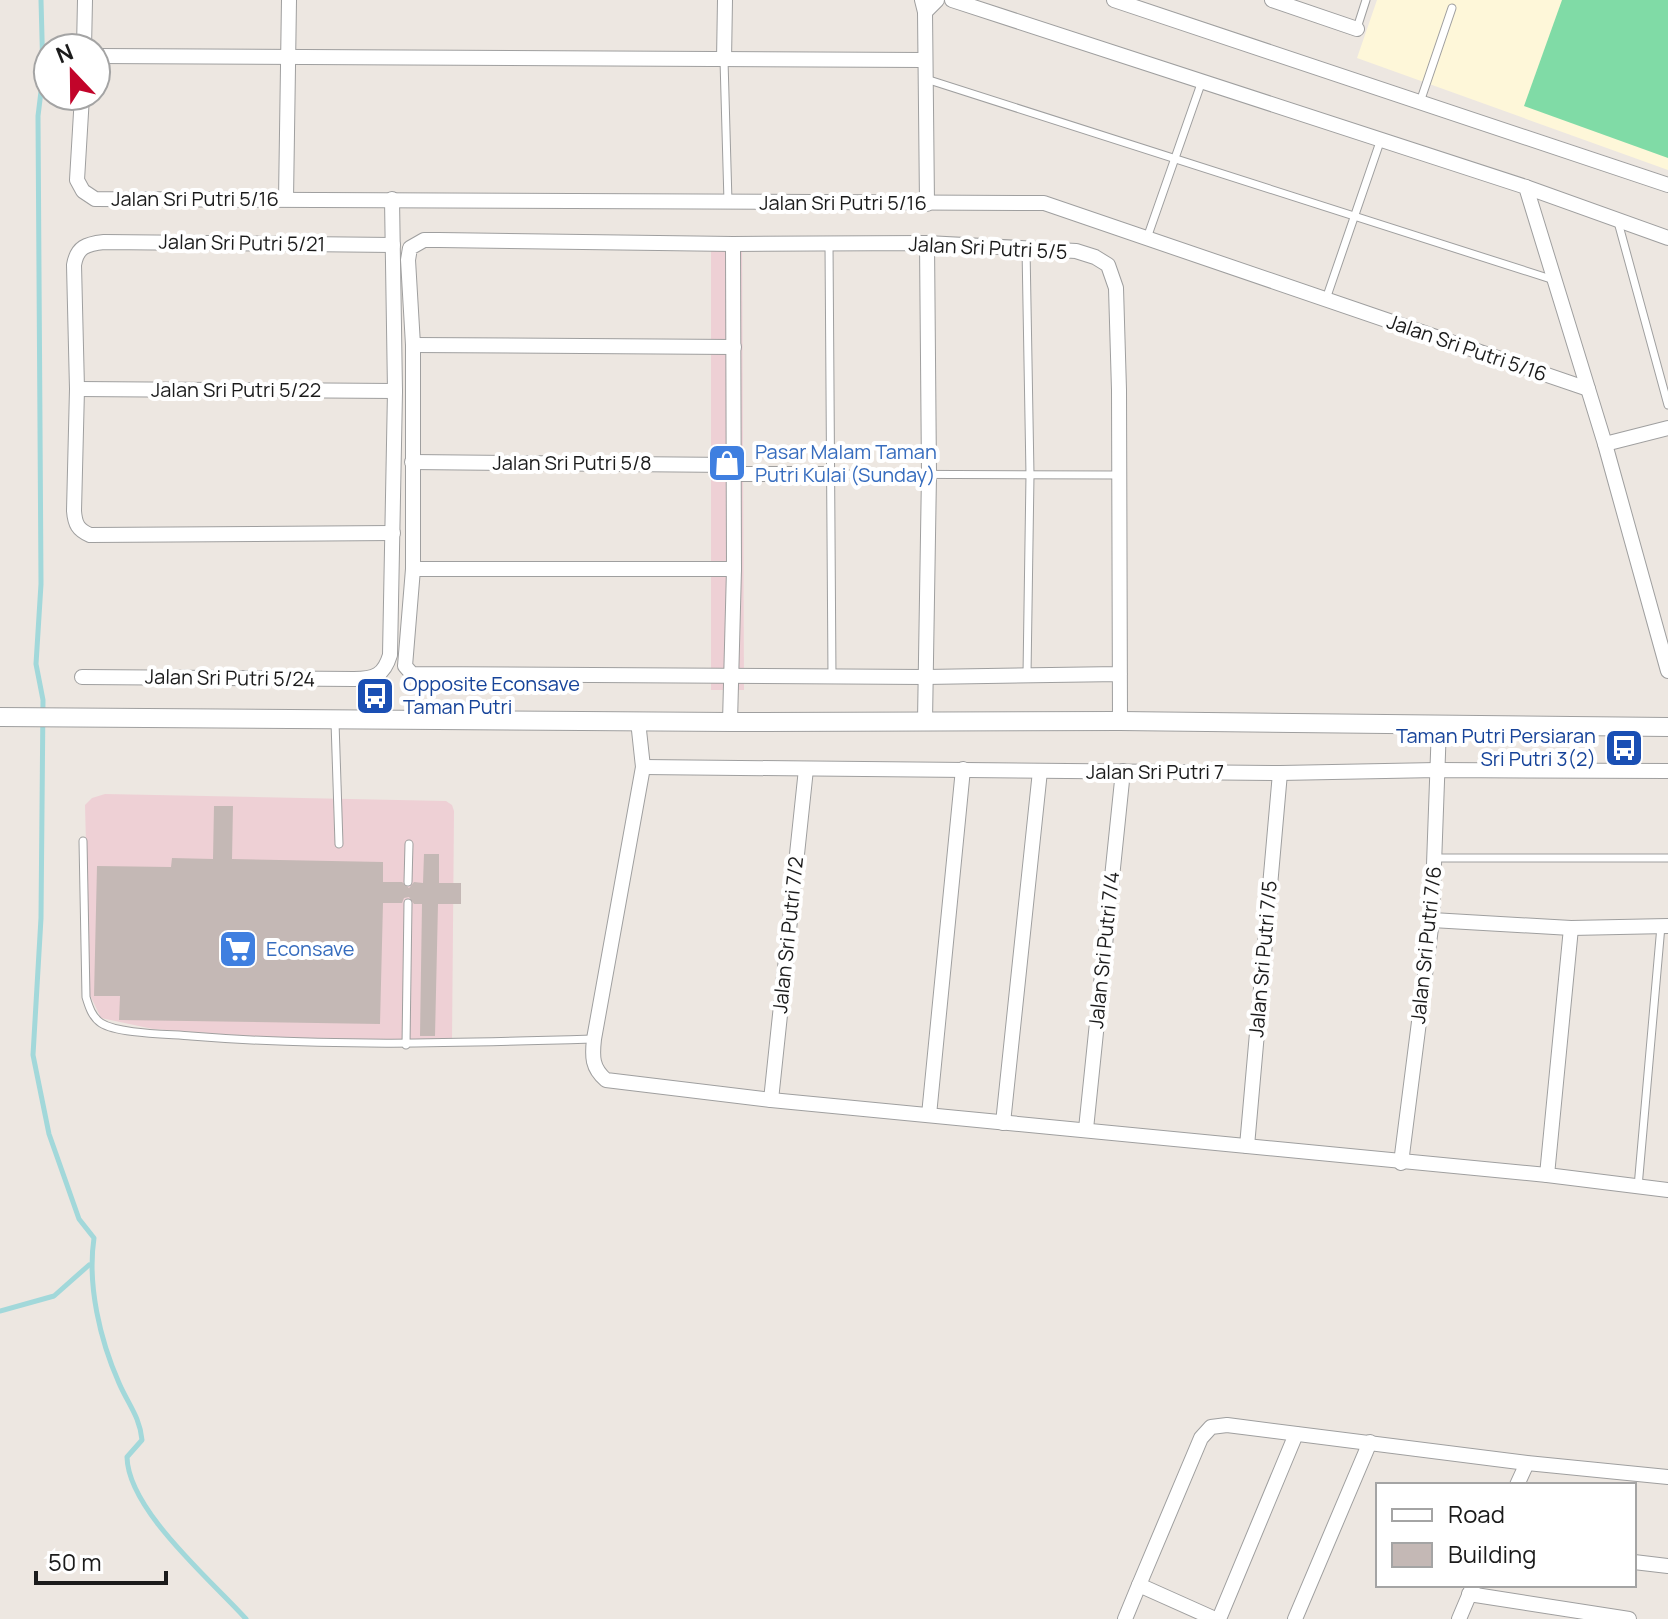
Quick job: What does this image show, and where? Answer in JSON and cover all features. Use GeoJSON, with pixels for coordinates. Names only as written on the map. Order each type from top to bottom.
{"type":"FeatureCollection","features":[{"type":"Feature","properties":{"kind":"street"},"geometry":{"type":"LineString","coordinates":[[84,32],[85,0]]}},
{"type":"Feature","properties":{"kind":"street"},"geometry":{"type":"LineString","coordinates":[[286,199],[289,0]]}},
{"type":"Feature","properties":{"kind":"street"},"geometry":{"type":"LineString","coordinates":[[724,60],[725,0]]}},
{"type":"Feature","properties":{"kind":"street"},"geometry":{"type":"LineString","coordinates":[[927,204],[923,6],[937,0]]}},
{"type":"Feature","properties":{"kind":"street"},"geometry":{"type":"LineString","coordinates":[[952,0],[1526,187],[1668,238]]}},
{"type":"Feature","properties":{"kind":"street"},"geometry":{"type":"LineString","coordinates":[[1114,0],[1668,185]]}},
{"type":"Feature","properties":{"kind":"street"},"geometry":{"type":"LineString","coordinates":[[1272,0],[1357,29]]}},
{"type":"Feature","properties":{"kind":"street"},"geometry":{"type":"LineString","coordinates":[[112,56],[924,60]]}},
{"type":"Feature","properties":{"kind":"street","name":"Jalan Sri Putri 5/16"},"geometry":{"type":"LineString","coordinates":[[81,112],[77,180],[83,191],[95,199],[105,200],[1044,203],[1588,389]]}},
{"type":"Feature","properties":{"kind":"street"},"geometry":{"type":"LineString","coordinates":[[1526,187],[1605,444],[1668,671]]}},
{"type":"Feature","properties":{"kind":"street"},"geometry":{"type":"LineString","coordinates":[[77,389],[74,511],[75,522],[81,531],[90,535],[393,533],[395,391],[392,199]]}},
{"type":"Feature","properties":{"kind":"street","name":"Jalan Sri Putri 5/5"},"geometry":{"type":"LineString","coordinates":[[413,345],[408,260],[410,248],[424,240],[927,243],[1076,251],[1095,257],[1108,265],[1116,288],[1120,721]]}},
{"type":"Feature","properties":{"kind":"street"},"geometry":{"type":"LineString","coordinates":[[925,721],[929,474],[927,243]]}},
{"type":"Feature","properties":{"kind":"street","name":"Jalan Sri Putri 5/21"},"geometry":{"type":"LineString","coordinates":[[77,389],[74,265],[81,247],[90,244],[393,245]]}},
{"type":"Feature","properties":{"kind":"street"},"geometry":{"type":"LineString","coordinates":[[730,722],[734,569],[733,244]]}},
{"type":"Feature","properties":{"kind":"street"},"geometry":{"type":"LineString","coordinates":[[734,347],[413,345],[413,569],[405,666],[412,674],[730,677],[1120,674]]}},
{"type":"Feature","properties":{"kind":"street","name":"Jalan Sri Putri 5/22"},"geometry":{"type":"LineString","coordinates":[[77,389],[395,391]]}},
{"type":"Feature","properties":{"kind":"street"},"geometry":{"type":"LineString","coordinates":[[1605,444],[1668,428]]}},
{"type":"Feature","properties":{"kind":"street","name":"Jalan Sri Putri 5/8"},"geometry":{"type":"LineString","coordinates":[[412,462],[830,474]]}},
{"type":"Feature","properties":{"kind":"street","name":"Jalan Sri Putri 5/24"},"geometry":{"type":"LineString","coordinates":[[82,677],[354,679],[378,676],[386,668],[390,655],[393,533]]}},
{"type":"Feature","properties":{"kind":"street"},"geometry":{"type":"LineString","coordinates":[[413,569],[734,569]]}},
{"type":"Feature","properties":{"kind":"street"},"geometry":{"type":"LineString","coordinates":[[5,717],[1120,721],[1668,727]]}},
{"type":"Feature","properties":{"kind":"street"},"geometry":{"type":"LineString","coordinates":[[638,721],[643,767],[594,1039],[593,1061],[597,1072],[606,1080],[771,1100],[1547,1175],[1668,1190]]}},
{"type":"Feature","properties":{"kind":"street","name":"Jalan Sri Putri 7/6"},"geometry":{"type":"LineString","coordinates":[[1401,1163],[1432,920],[1439,726]]}},
{"type":"Feature","properties":{"kind":"street","name":"Jalan Sri Putri 7"},"geometry":{"type":"LineString","coordinates":[[643,767],[1280,773],[1668,771]]}},
{"type":"Feature","properties":{"kind":"street","name":"Jalan Sri Putri 7/2"},"geometry":{"type":"LineString","coordinates":[[771,1100],[806,769]]}},
{"type":"Feature","properties":{"kind":"street"},"geometry":{"type":"LineString","coordinates":[[929,1115],[963,769]]}},
{"type":"Feature","properties":{"kind":"street"},"geometry":{"type":"LineString","coordinates":[[1003,1123],[1040,771]]}},
{"type":"Feature","properties":{"kind":"street","name":"Jalan Sri Putri 7/4"},"geometry":{"type":"LineString","coordinates":[[1086,1129],[1123,771]]}},
{"type":"Feature","properties":{"kind":"street","name":"Jalan Sri Putri 7/5"},"geometry":{"type":"LineString","coordinates":[[1247,1146],[1280,773]]}},
{"type":"Feature","properties":{"kind":"street"},"geometry":{"type":"LineString","coordinates":[[1432,920],[1571,928],[1665,926]]}},
{"type":"Feature","properties":{"kind":"street"},"geometry":{"type":"LineString","coordinates":[[1547,1175],[1571,928]]}},
{"type":"Feature","properties":{"kind":"street"},"geometry":{"type":"LineString","coordinates":[[1125,1619],[1201,1438],[1211,1427],[1227,1425],[1527,1463],[1668,1477]]}},
{"type":"Feature","properties":{"kind":"street"},"geometry":{"type":"LineString","coordinates":[[1139,1585],[1217,1619],[1296,1434]]}},
{"type":"Feature","properties":{"kind":"street"},"geometry":{"type":"LineString","coordinates":[[1295,1619],[1370,1442]]}},
{"type":"Feature","properties":{"kind":"street"},"geometry":{"type":"LineString","coordinates":[[1518,1483],[1527,1463]]}},
{"type":"Feature","properties":{"kind":"street"},"geometry":{"type":"LineString","coordinates":[[1636,1562],[1668,1566]]}},
{"type":"Feature","properties":{"kind":"street"},"geometry":{"type":"LineString","coordinates":[[1459,1619],[1471,1590],[1564,1614],[1629,1619]]}},
{"type":"Feature","properties":{"kind":"lane"},"geometry":{"type":"LineString","coordinates":[[1357,29],[1366,0]]}},
{"type":"Feature","properties":{"kind":"lane"},"geometry":{"type":"LineString","coordinates":[[1420,102],[1452,8]]}},
{"type":"Feature","properties":{"kind":"lane"},"geometry":{"type":"LineString","coordinates":[[724,60],[728,203]]}},
{"type":"Feature","properties":{"kind":"lane"},"geometry":{"type":"LineString","coordinates":[[924,78],[1555,280]]}},
{"type":"Feature","properties":{"kind":"lane"},"geometry":{"type":"LineString","coordinates":[[1147,238],[1202,81]]}},
{"type":"Feature","properties":{"kind":"lane"},"geometry":{"type":"LineString","coordinates":[[1326,299],[1381,139]]}},
{"type":"Feature","properties":{"kind":"lane"},"geometry":{"type":"LineString","coordinates":[[1617,220],[1668,405]]}},
{"type":"Feature","properties":{"kind":"lane"},"geometry":{"type":"LineString","coordinates":[[829,244],[832,677]]}},
{"type":"Feature","properties":{"kind":"lane"},"geometry":{"type":"LineString","coordinates":[[1026,248],[1030,475],[1027,675]]}},
{"type":"Feature","properties":{"kind":"lane"},"geometry":{"type":"LineString","coordinates":[[830,474],[1118,475]]}},
{"type":"Feature","properties":{"kind":"lane"},"geometry":{"type":"LineString","coordinates":[[335,719],[339,844]]}},
{"type":"Feature","properties":{"kind":"lane"},"geometry":{"type":"LineString","coordinates":[[83,841],[86,997],[99,1022],[155,1033],[278,1043],[406,1045],[594,1039]]}},
{"type":"Feature","properties":{"kind":"lane"},"geometry":{"type":"LineString","coordinates":[[408,882],[409,844]]}},
{"type":"Feature","properties":{"kind":"lane"},"geometry":{"type":"LineString","coordinates":[[1435,858],[1668,858]]}},
{"type":"Feature","properties":{"kind":"lane"},"geometry":{"type":"LineString","coordinates":[[406,1045],[408,903]]}},
{"type":"Feature","properties":{"kind":"lane"},"geometry":{"type":"LineString","coordinates":[[1638,1187],[1665,926]]}},
{"type":"Feature","properties":{"kind":"shaded area"},"geometry":{"type":"Polygon","coordinates":[[[1377,0],[1668,0],[1668,170],[1357,58],[1377,0]]]}},
{"type":"Feature","properties":{"kind":"shaded area","name":"Pasar Malam Taman Putri Kulai (Sunday)"},"geometry":{"type":"Polygon","coordinates":[[[711,236],[742,237],[744,690],[711,690],[711,236]]]}},
{"type":"Feature","properties":{"kind":"shaded area"},"geometry":{"type":"Polygon","coordinates":[[[105,794],[446,801],[452,805],[452,1040],[278,1038],[153,1029],[101,1018],[90,995],[85,805],[92,798],[105,794]]]}},
{"type":"Feature","properties":{"kind":"green space"},"geometry":{"type":"Polygon","coordinates":[[[1562,0],[1668,0],[1668,158],[1524,106],[1562,0]]]}},
{"type":"Feature","properties":{"kind":"building","name":"Econsave"},"geometry":{"type":"Polygon","coordinates":[[[214,806],[233,806],[232,859],[383,862],[383,882],[402,882],[409,888],[414,882],[423,883],[424,854],[439,854],[439,883],[461,883],[461,904],[438,904],[435,1036],[420,1036],[422,904],[414,904],[409,897],[404,898],[402,903],[383,903],[380,1024],[119,1020],[120,996],[94,996],[97,866],[171,867],[172,858],[213,859],[214,806]]]}},
{"type":"Feature","properties":{"kind":"waterway"},"geometry":{"type":"LineString","coordinates":[[41,0],[43,75],[38,116],[41,584],[36,664],[43,700],[41,918],[33,1055],[49,1134],[79,1219],[94,1238],[94,1293],[106,1349],[141,1432],[142,1440],[127,1457],[131,1478],[156,1521],[193,1565],[246,1619]]}},
{"type":"Feature","properties":{"kind":"waterway"},"geometry":{"type":"LineString","coordinates":[[0,1311],[54,1296],[89,1265]]}},
{"type":"Feature","properties":{"kind":"place","name":"Pasar Malam Taman Putri Kulai (Sunday)"},"geometry":{"type":"Point","coordinates":[727,463]}},
{"type":"Feature","properties":{"kind":"place","name":"Opposite Econsave Taman Putri"},"geometry":{"type":"Point","coordinates":[375,696]}},
{"type":"Feature","properties":{"kind":"place","name":"Taman Putri Persiaran Sri Putri 3(2)"},"geometry":{"type":"Point","coordinates":[1624,748]}},
{"type":"Feature","properties":{"kind":"place","name":"Econsave"},"geometry":{"type":"Point","coordinates":[238,949]}}]}
